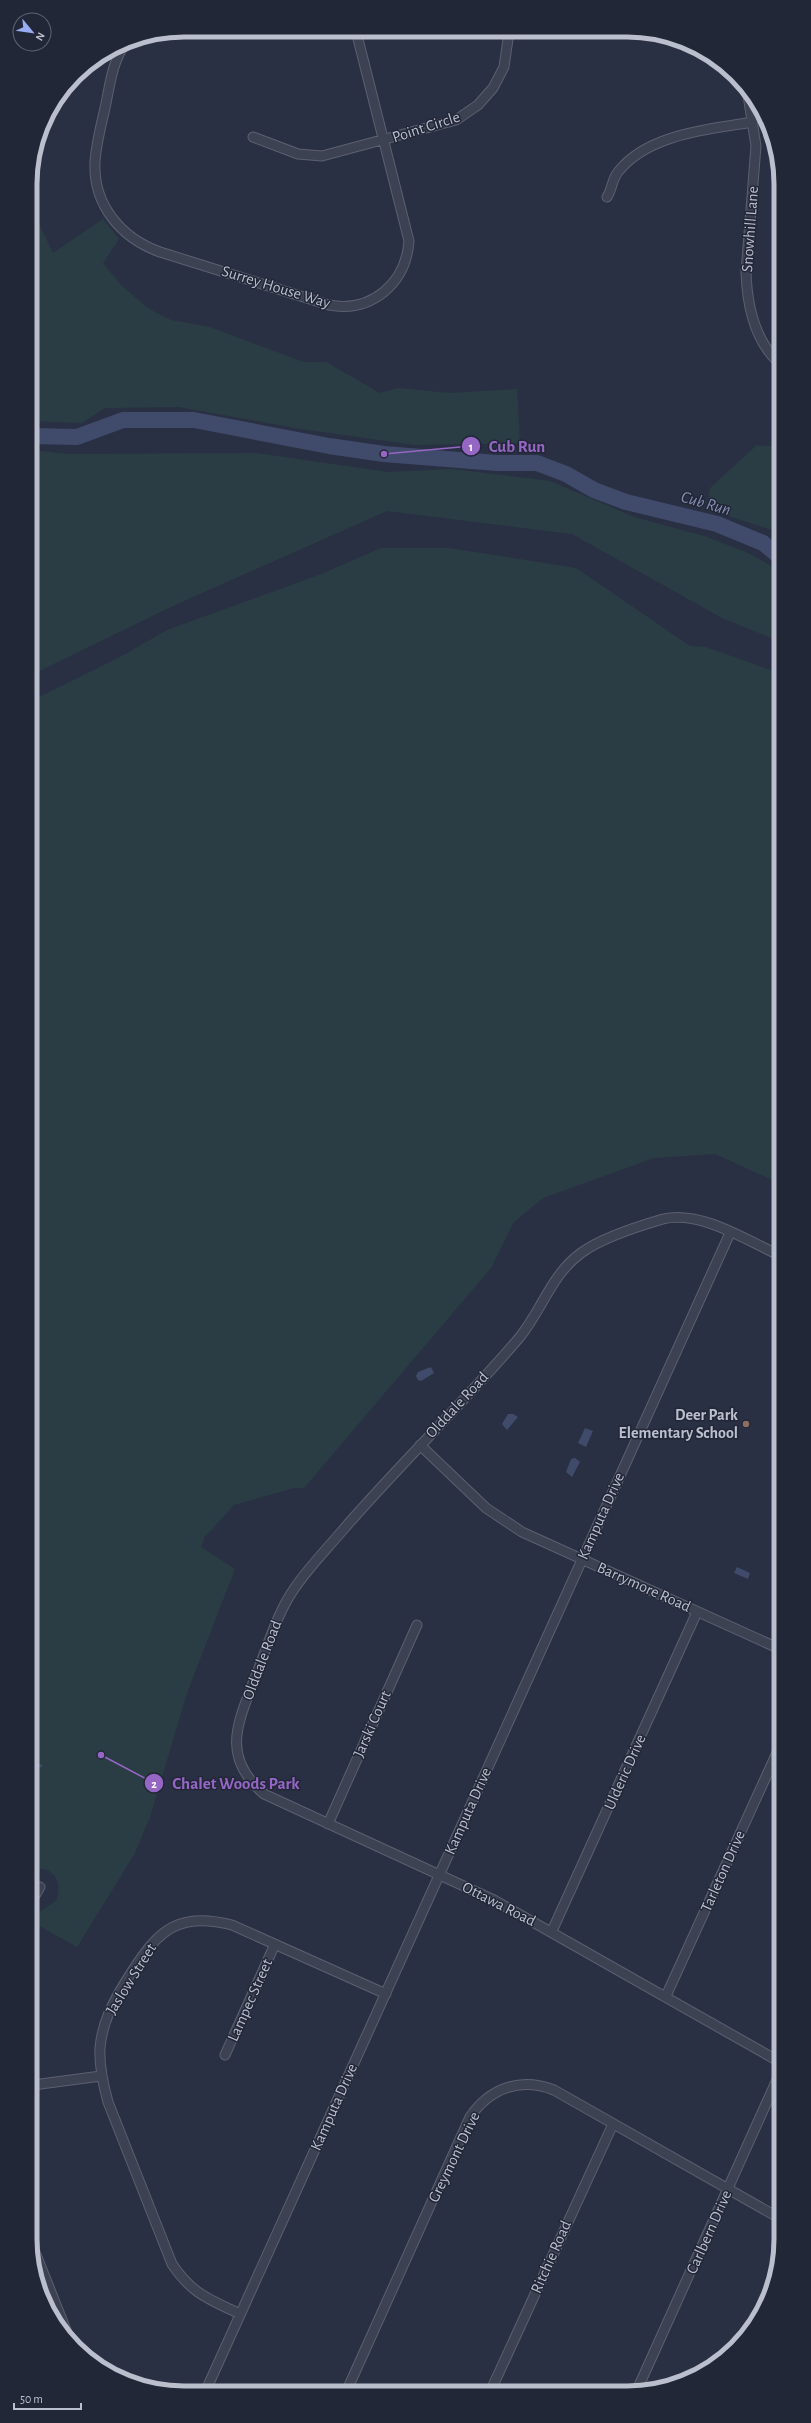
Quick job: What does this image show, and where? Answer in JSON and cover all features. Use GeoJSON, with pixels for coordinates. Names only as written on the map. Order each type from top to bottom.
{"type":"FeatureCollection","features":[{"type":"Feature","properties":{"kind":"street","name":"Surrey House Way"},"geometry":{"type":"LineString","coordinates":[[122,51],[113,69],[96,153],[96,177],[100,196],[113,219],[128,235],[148,247],[329,305],[352,306],[369,302],[380,296],[394,283],[401,273],[408,252],[407,228],[358,37]]}},
{"type":"Feature","properties":{"kind":"street","name":"Point Circle"},"geometry":{"type":"LineString","coordinates":[[253,137],[282,150],[312,156],[333,154],[456,120],[478,105],[493,88],[504,67],[508,37]]}},
{"type":"Feature","properties":{"kind":"street","name":"Snowhill Lane"},"geometry":{"type":"LineString","coordinates":[[749,103],[756,146],[747,290],[756,329],[774,356]]}},
{"type":"Feature","properties":{"kind":"street"},"geometry":{"type":"LineString","coordinates":[[607,197],[617,172],[635,156],[652,146],[688,133],[753,122]]}},
{"type":"Feature","properties":{"kind":"street","name":"Olddale Road"},"geometry":{"type":"LineString","coordinates":[[236,1741],[240,1718],[282,1610],[292,1590],[368,1500],[519,1337],[554,1280],[566,1265],[582,1252],[604,1241],[671,1218],[697,1219],[730,1232],[774,1253]]}},
{"type":"Feature","properties":{"kind":"street","name":"Kamputa Drive"},"geometry":{"type":"LineString","coordinates":[[211,2386],[240,2314],[730,1232]]}},
{"type":"Feature","properties":{"kind":"street","name":"Barrymore Road"},"geometry":{"type":"LineString","coordinates":[[420,1445],[500,1519],[522,1532],[774,1646]]}},
{"type":"Feature","properties":{"kind":"street","name":"Ulderic Drive"},"geometry":{"type":"LineString","coordinates":[[552,1931],[697,1612]]}},
{"type":"Feature","properties":{"kind":"street","name":"Jarski Court"},"geometry":{"type":"LineString","coordinates":[[328,1824],[417,1625]]}},
{"type":"Feature","properties":{"kind":"street","name":"Ottawa Road"},"geometry":{"type":"LineString","coordinates":[[236,1741],[240,1765],[253,1784],[269,1797],[494,1900],[552,1931],[774,2059]]}},
{"type":"Feature","properties":{"kind":"street","name":"Tarleton Drive"},"geometry":{"type":"LineString","coordinates":[[666,1996],[774,1759]]}},
{"type":"Feature","properties":{"kind":"street"},"geometry":{"type":"LineString","coordinates":[[37,1892],[40,1887]]}},
{"type":"Feature","properties":{"kind":"street","name":"Jaslow Street"},"geometry":{"type":"LineString","coordinates":[[240,2314],[195,2292],[183,2282],[172,2264],[108,2102],[101,2076],[101,2039],[110,2010],[146,1950],[162,1934],[187,1922],[213,1920],[232,1925],[386,1994]]}},
{"type":"Feature","properties":{"kind":"street","name":"Lampec Street"},"geometry":{"type":"LineString","coordinates":[[225,2055],[275,1944]]}},
{"type":"Feature","properties":{"kind":"street"},"geometry":{"type":"LineString","coordinates":[[37,2084],[101,2076]]}},
{"type":"Feature","properties":{"kind":"street","name":"Greymont Drive"},"geometry":{"type":"LineString","coordinates":[[349,2386],[462,2136],[479,2105],[503,2088],[518,2084],[533,2084],[554,2090],[774,2215]]}},
{"type":"Feature","properties":{"kind":"street","name":"Carlbern Drive"},"geometry":{"type":"LineString","coordinates":[[639,2386],[774,2086]]}},
{"type":"Feature","properties":{"kind":"street","name":"Ritchie Road"},"geometry":{"type":"LineString","coordinates":[[493,2386],[613,2124]]}},
{"type":"Feature","properties":{"kind":"street"},"geometry":{"type":"LineString","coordinates":[[39,2262],[62,2320]]}},
{"type":"Feature","properties":{"kind":"shaded area"},"geometry":{"type":"Polygon","coordinates":[[[103,219],[119,239],[103,263],[121,285],[149,309],[171,320],[210,327],[304,362],[326,362],[380,393],[398,388],[449,393],[517,389],[520,443],[415,445],[301,429],[179,407],[105,408],[82,423],[37,421],[37,220],[53,253],[103,219]]]}},
{"type":"Feature","properties":{"kind":"shaded area"},"geometry":{"type":"Polygon","coordinates":[[[757,445],[774,447],[774,531],[707,509],[710,488],[757,445]]]}},
{"type":"Feature","properties":{"kind":"shaded area"},"geometry":{"type":"Polygon","coordinates":[[[37,451],[69,454],[256,453],[388,472],[452,469],[550,481],[634,517],[704,536],[746,552],[774,567],[774,639],[724,619],[572,534],[387,511],[175,605],[37,672],[37,451]]]}},
{"type":"Feature","properties":{"kind":"shaded area"},"geometry":{"type":"Polygon","coordinates":[[[381,548],[449,548],[576,568],[690,646],[706,647],[774,671],[774,1181],[715,1154],[654,1158],[543,1198],[514,1222],[491,1268],[304,1488],[294,1488],[234,1505],[204,1538],[201,1547],[235,1569],[187,1693],[150,1817],[135,1853],[77,1947],[37,1925],[37,1918],[42,1910],[56,1901],[59,1888],[55,1876],[51,1872],[37,1869],[37,698],[120,657],[167,630],[319,575],[381,548]]]}},
{"type":"Feature","properties":{"kind":"water"},"geometry":{"type":"Polygon","coordinates":[[[431,1367],[434,1373],[421,1381],[418,1380],[416,1376],[418,1372],[431,1367]]]}},
{"type":"Feature","properties":{"kind":"water"},"geometry":{"type":"Polygon","coordinates":[[[508,1414],[513,1414],[518,1417],[507,1430],[502,1424],[508,1414]]]}},
{"type":"Feature","properties":{"kind":"water"},"geometry":{"type":"Polygon","coordinates":[[[585,1428],[593,1431],[586,1447],[578,1443],[585,1428]]]}},
{"type":"Feature","properties":{"kind":"water"},"geometry":{"type":"Polygon","coordinates":[[[575,1458],[580,1462],[572,1477],[566,1472],[571,1459],[575,1458]]]}},
{"type":"Feature","properties":{"kind":"water"},"geometry":{"type":"Polygon","coordinates":[[[737,1567],[750,1573],[748,1579],[734,1573],[737,1567]]]}},
{"type":"Feature","properties":{"kind":"waterway","name":"Cub Run"},"geometry":{"type":"LineString","coordinates":[[37,436],[77,437],[123,420],[194,420],[329,446],[384,454],[497,463],[537,463],[566,474],[594,490],[626,502],[717,524],[763,543],[774,552]]}},
{"type":"Feature","properties":{"kind":"waterway"},"geometry":{"type":"LineString","coordinates":[[37,1764],[41,1766]]}},
{"type":"Feature","properties":{"kind":"place","name":"Cub Run"},"geometry":{"type":"Point","coordinates":[384,454]}},
{"type":"Feature","properties":{"kind":"place","name":"Deer Park Elementary School"},"geometry":{"type":"Point","coordinates":[746,1424]}},
{"type":"Feature","properties":{"kind":"place","name":"Chalet Woods Park"},"geometry":{"type":"Point","coordinates":[101,1755]}}]}
